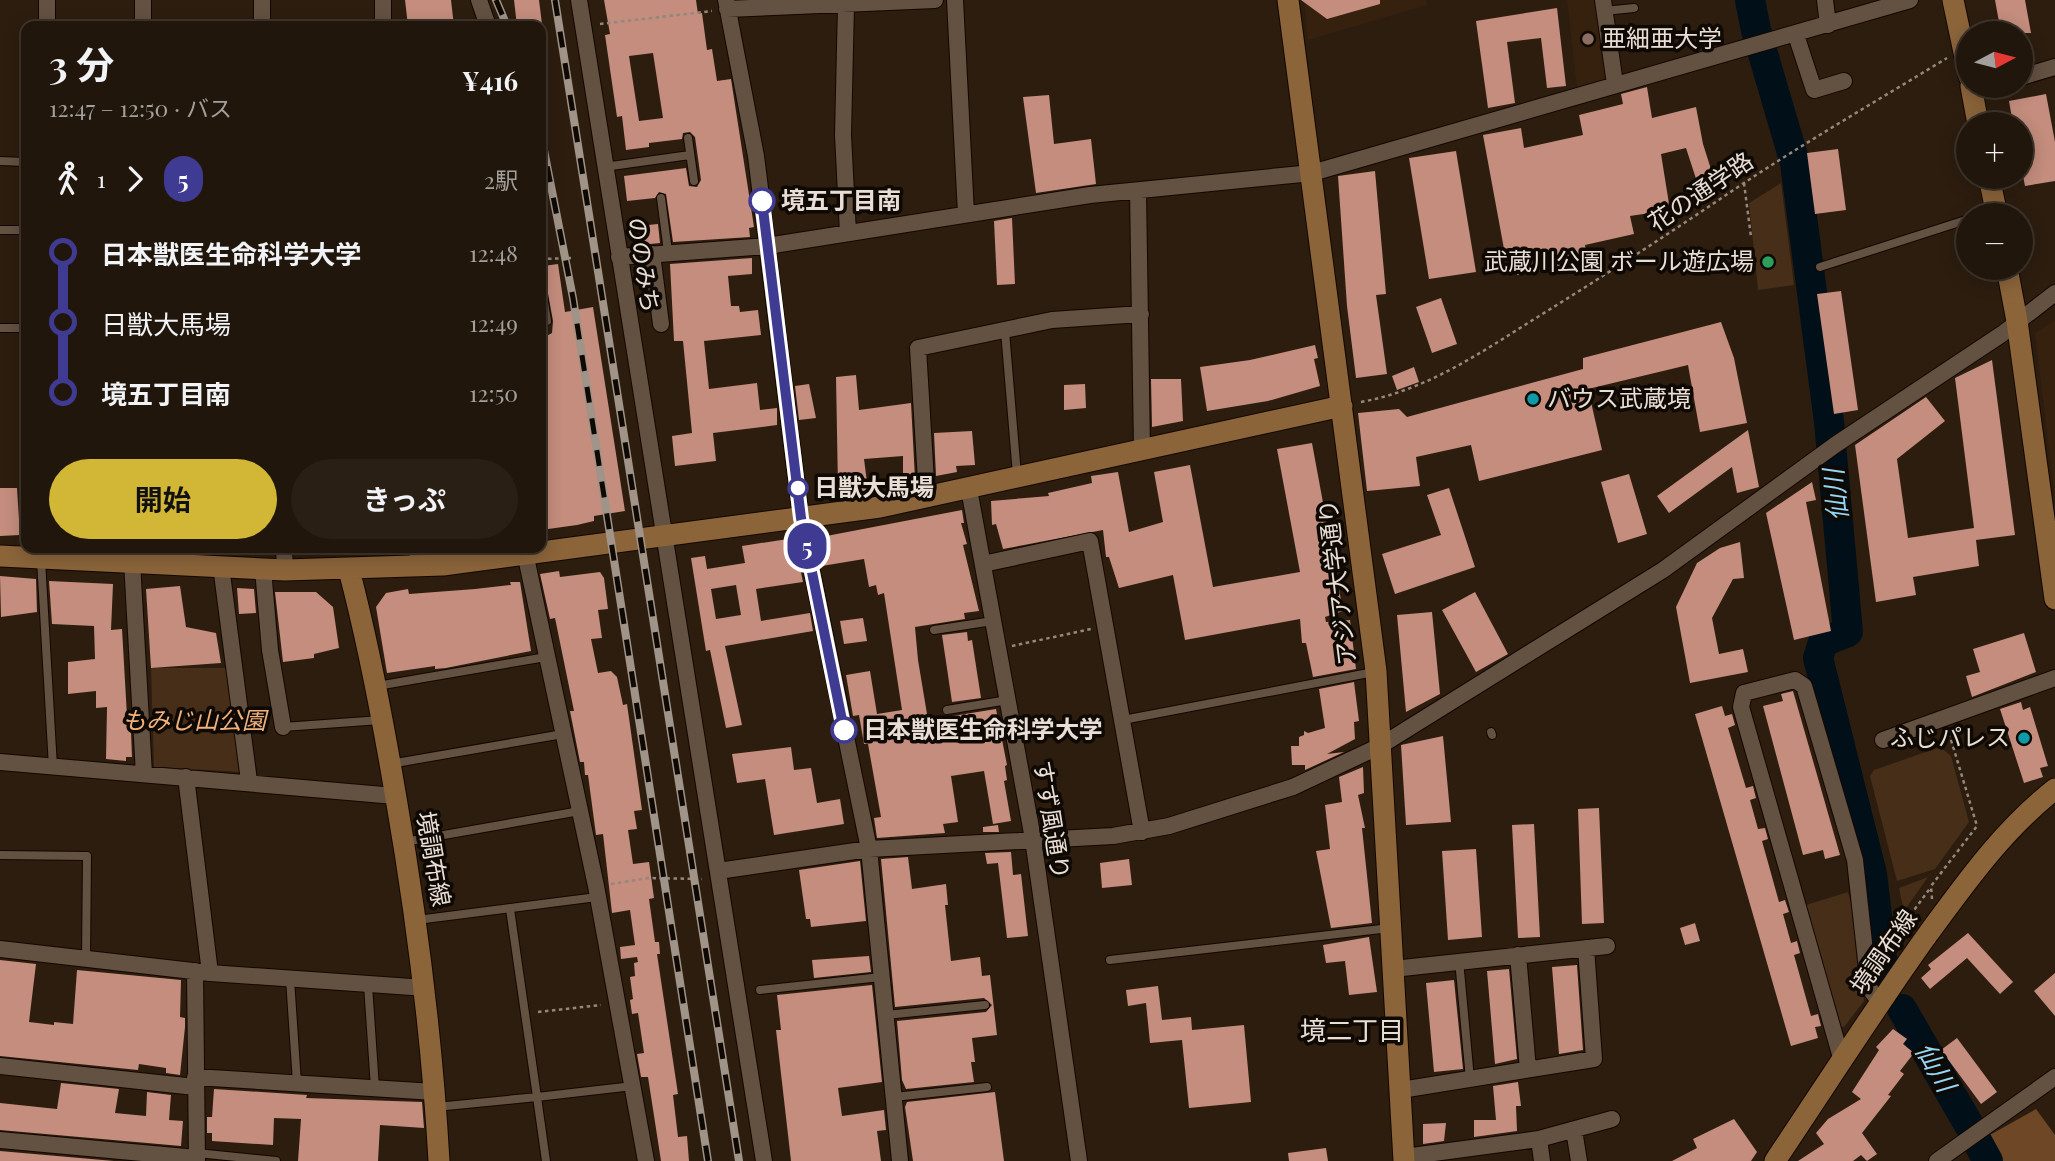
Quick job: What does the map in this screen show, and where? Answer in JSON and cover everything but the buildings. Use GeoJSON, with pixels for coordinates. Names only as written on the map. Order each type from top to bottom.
{"type":"FeatureCollection","features":[{"type":"Feature","properties":{"kind":"street"},"geometry":{"type":"LineString","coordinates":[[47,0],[47,21]]}},
{"type":"Feature","properties":{"kind":"street"},"geometry":{"type":"LineString","coordinates":[[143,0],[143,21]]}},
{"type":"Feature","properties":{"kind":"street"},"geometry":{"type":"LineString","coordinates":[[262,0],[262,21]]}},
{"type":"Feature","properties":{"kind":"street"},"geometry":{"type":"LineString","coordinates":[[383,0],[383,21]]}},
{"type":"Feature","properties":{"kind":"street"},"geometry":{"type":"LineString","coordinates":[[479,0],[486,21]]}},
{"type":"Feature","properties":{"kind":"street","name":"ののみち"},"geometry":{"type":"LineString","coordinates":[[579,0],[764,1161]]}},
{"type":"Feature","properties":{"kind":"street"},"geometry":{"type":"LineString","coordinates":[[900,1161],[869,849],[801,518],[756,156],[726,5],[846,5],[935,0]]}},
{"type":"Feature","properties":{"kind":"street"},"geometry":{"type":"LineString","coordinates":[[955,0],[967,214]]}},
{"type":"Feature","properties":{"kind":"street","name":"アジア大学通り"},"geometry":{"type":"LineString","coordinates":[[1288,0],[1376,671],[1404,1159]]}},
{"type":"Feature","properties":{"kind":"street"},"geometry":{"type":"LineString","coordinates":[[1825,0],[1828,26]]}},
{"type":"Feature","properties":{"kind":"street"},"geometry":{"type":"LineString","coordinates":[[619,257],[767,246],[1090,195],[1312,173],[1615,84],[1759,46],[1910,0]]}},
{"type":"Feature","properties":{"kind":"street"},"geometry":{"type":"LineString","coordinates":[[1953,0],[1957,21]]}},
{"type":"Feature","properties":{"kind":"street"},"geometry":{"type":"LineString","coordinates":[[846,5],[843,135],[848,233]]}},
{"type":"Feature","properties":{"kind":"street"},"geometry":{"type":"LineString","coordinates":[[1604,5],[1615,84]]}},
{"type":"Feature","properties":{"kind":"street"},"geometry":{"type":"LineString","coordinates":[[1796,35],[1814,90],[1844,81]]}},
{"type":"Feature","properties":{"kind":"street"},"geometry":{"type":"LineString","coordinates":[[2034,74],[2055,68]]}},
{"type":"Feature","properties":{"kind":"street"},"geometry":{"type":"LineString","coordinates":[[1138,191],[1142,450]]}},
{"type":"Feature","properties":{"kind":"street"},"geometry":{"type":"LineString","coordinates":[[660,253],[661,324]]}},
{"type":"Feature","properties":{"kind":"street"},"geometry":{"type":"LineString","coordinates":[[2009,280],[2055,599]]}},
{"type":"Feature","properties":{"kind":"street"},"geometry":{"type":"LineString","coordinates":[[719,875],[869,849],[1113,836],[1142,832],[1219,813],[1293,787],[1380,746],[1663,569],[1830,450],[2002,334],[2055,292]]}},
{"type":"Feature","properties":{"kind":"street"},"geometry":{"type":"LineString","coordinates":[[928,498],[918,348],[1052,320],[1141,314]]}},
{"type":"Feature","properties":{"kind":"street"},"geometry":{"type":"LineString","coordinates":[[546,549],[801,518],[928,498],[1342,406]]}},
{"type":"Feature","properties":{"kind":"street","name":"すず風通り"},"geometry":{"type":"LineString","coordinates":[[969,489],[1033,839],[1079,1161]]}},
{"type":"Feature","properties":{"kind":"street"},"geometry":{"type":"LineString","coordinates":[[983,564],[1090,541],[1142,832]]}},
{"type":"Feature","properties":{"kind":"street"},"geometry":{"type":"LineString","coordinates":[[0,556],[41,558],[66,553],[132,562],[181,560],[263,569],[349,570],[418,557],[489,553]]}},
{"type":"Feature","properties":{"kind":"street"},"geometry":{"type":"LineString","coordinates":[[284,553],[285,570]]}},
{"type":"Feature","properties":{"kind":"street"},"geometry":{"type":"LineString","coordinates":[[524,553],[596,891],[646,1161]]}},
{"type":"Feature","properties":{"kind":"street"},"geometry":{"type":"LineString","coordinates":[[132,562],[144,774]]}},
{"type":"Feature","properties":{"kind":"street"},"geometry":{"type":"LineString","coordinates":[[220,566],[248,781]]}},
{"type":"Feature","properties":{"kind":"street"},"geometry":{"type":"LineString","coordinates":[[263,569],[270,650],[283,727]]}},
{"type":"Feature","properties":{"kind":"street","name":"境調布線"},"geometry":{"type":"LineString","coordinates":[[349,570],[377,686],[417,920],[426,988],[439,1161]]}},
{"type":"Feature","properties":{"kind":"street"},"geometry":{"type":"LineString","coordinates":[[1883,740],[2055,678]]}},
{"type":"Feature","properties":{"kind":"street"},"geometry":{"type":"LineString","coordinates":[[1842,1060],[1741,707],[1744,694],[1753,689],[1795,680],[1800,681],[1807,692],[1855,860],[1869,988],[1880,1002]]}},
{"type":"Feature","properties":{"kind":"street"},"geometry":{"type":"LineString","coordinates":[[0,762],[248,781],[396,796]]}},
{"type":"Feature","properties":{"kind":"street"},"geometry":{"type":"LineString","coordinates":[[0,1140],[197,1157],[195,1082],[203,972],[186,777]]}},
{"type":"Feature","properties":{"kind":"street","name":"境調布線"},"geometry":{"type":"LineString","coordinates":[[1775,1161],[1880,1002],[1983,859],[2019,820],[2055,789]]}},
{"type":"Feature","properties":{"kind":"street"},"geometry":{"type":"LineString","coordinates":[[1393,969],[1607,946]]}},
{"type":"Feature","properties":{"kind":"street"},"geometry":{"type":"LineString","coordinates":[[1401,1090],[1594,1059],[1586,948]]}},
{"type":"Feature","properties":{"kind":"street"},"geometry":{"type":"LineString","coordinates":[[0,949],[203,972],[426,988]]}},
{"type":"Feature","properties":{"kind":"street"},"geometry":{"type":"LineString","coordinates":[[1518,955],[1528,1069]]}},
{"type":"Feature","properties":{"kind":"street"},"geometry":{"type":"LineString","coordinates":[[0,1066],[195,1082],[297,1083],[375,1088],[436,1100]]}},
{"type":"Feature","properties":{"kind":"street"},"geometry":{"type":"LineString","coordinates":[[1937,1161],[2055,1077]]}},
{"type":"Feature","properties":{"kind":"street"},"geometry":{"type":"LineString","coordinates":[[1404,1159],[1539,1139],[1612,1119]]}},
{"type":"Feature","properties":{"kind":"street"},"geometry":{"type":"LineString","coordinates":[[1574,1130],[1579,1161]]}},
{"type":"Feature","properties":{"kind":"street"},"geometry":{"type":"LineString","coordinates":[[1539,1139],[1542,1161]]}},
{"type":"Feature","properties":{"kind":"lane"},"geometry":{"type":"LineString","coordinates":[[1604,5],[1634,8]]}},
{"type":"Feature","properties":{"kind":"lane"},"geometry":{"type":"LineString","coordinates":[[688,138],[694,181]]}},
{"type":"Feature","properties":{"kind":"lane"},"geometry":{"type":"LineString","coordinates":[[604,166],[690,155]]}},
{"type":"Feature","properties":{"kind":"lane"},"geometry":{"type":"LineString","coordinates":[[0,161],[21,162]]}},
{"type":"Feature","properties":{"kind":"lane"},"geometry":{"type":"LineString","coordinates":[[660,253],[661,198]]}},
{"type":"Feature","properties":{"kind":"lane"},"geometry":{"type":"LineString","coordinates":[[1820,267],[1956,223]]}},
{"type":"Feature","properties":{"kind":"lane"},"geometry":{"type":"LineString","coordinates":[[0,230],[21,230]]}},
{"type":"Feature","properties":{"kind":"lane"},"geometry":{"type":"LineString","coordinates":[[546,315],[547,321]]}},
{"type":"Feature","properties":{"kind":"lane"},"geometry":{"type":"LineString","coordinates":[[0,328],[21,328]]}},
{"type":"Feature","properties":{"kind":"lane"},"geometry":{"type":"LineString","coordinates":[[1004,331],[1017,479]]}},
{"type":"Feature","properties":{"kind":"lane"},"geometry":{"type":"LineString","coordinates":[[41,558],[53,766]]}},
{"type":"Feature","properties":{"kind":"lane"},"geometry":{"type":"LineString","coordinates":[[934,630],[993,621]]}},
{"type":"Feature","properties":{"kind":"lane"},"geometry":{"type":"LineString","coordinates":[[377,686],[546,657]]}},
{"type":"Feature","properties":{"kind":"lane"},"geometry":{"type":"LineString","coordinates":[[1123,719],[1376,671]]}},
{"type":"Feature","properties":{"kind":"lane"},"geometry":{"type":"LineString","coordinates":[[947,710],[1008,701]]}},
{"type":"Feature","properties":{"kind":"lane"},"geometry":{"type":"LineString","coordinates":[[283,727],[383,720]]}},
{"type":"Feature","properties":{"kind":"lane"},"geometry":{"type":"LineString","coordinates":[[390,764],[563,734]]}},
{"type":"Feature","properties":{"kind":"lane"},"geometry":{"type":"LineString","coordinates":[[404,842],[580,811]]}},
{"type":"Feature","properties":{"kind":"lane"},"geometry":{"type":"LineString","coordinates":[[0,855],[87,856],[86,959]]}},
{"type":"Feature","properties":{"kind":"lane"},"geometry":{"type":"LineString","coordinates":[[417,920],[509,909],[596,891]]}},
{"type":"Feature","properties":{"kind":"lane"},"geometry":{"type":"LineString","coordinates":[[509,909],[546,1161]]}},
{"type":"Feature","properties":{"kind":"lane"},"geometry":{"type":"LineString","coordinates":[[1110,960],[1390,928]]}},
{"type":"Feature","properties":{"kind":"lane"},"geometry":{"type":"LineString","coordinates":[[1459,960],[1470,1079]]}},
{"type":"Feature","properties":{"kind":"lane"},"geometry":{"type":"LineString","coordinates":[[760,990],[881,977]]}},
{"type":"Feature","properties":{"kind":"lane"},"geometry":{"type":"LineString","coordinates":[[290,979],[297,1083]]}},
{"type":"Feature","properties":{"kind":"lane"},"geometry":{"type":"LineString","coordinates":[[368,985],[375,1088]]}},
{"type":"Feature","properties":{"kind":"lane"},"geometry":{"type":"LineString","coordinates":[[886,1015],[985,1005]]}},
{"type":"Feature","properties":{"kind":"lane"},"geometry":{"type":"LineString","coordinates":[[436,1100],[537,1097],[633,1086]]}},
{"type":"Feature","properties":{"kind":"lane"},"geometry":{"type":"LineString","coordinates":[[894,1097],[987,1087]]}},
{"type":"Feature","properties":{"kind":"lane"},"geometry":{"type":"LineString","coordinates":[[197,1157],[276,1161]]}},
{"type":"Feature","properties":{"kind":"path"},"geometry":{"type":"LineString","coordinates":[[583,26],[726,5]]}},
{"type":"Feature","properties":{"kind":"path","name":"花の通学路"},"geometry":{"type":"LineString","coordinates":[[1342,406],[1388,397],[1427,384],[1618,268],[1797,149],[1956,54]]}},
{"type":"Feature","properties":{"kind":"path"},"geometry":{"type":"LineString","coordinates":[[1744,183],[1751,237]]}},
{"type":"Feature","properties":{"kind":"path"},"geometry":{"type":"LineString","coordinates":[[546,259],[571,258]]}},
{"type":"Feature","properties":{"kind":"path"},"geometry":{"type":"LineString","coordinates":[[998,649],[1105,626]]}},
{"type":"Feature","properties":{"kind":"path"},"geometry":{"type":"LineString","coordinates":[[1898,932],[1977,826],[1949,731]]}},
{"type":"Feature","properties":{"kind":"path"},"geometry":{"type":"LineString","coordinates":[[596,891],[649,878],[719,875]]}},
{"type":"Feature","properties":{"kind":"path"},"geometry":{"type":"LineString","coordinates":[[1931,886],[1931,898],[1937,903]]}},
{"type":"Feature","properties":{"kind":"path"},"geometry":{"type":"LineString","coordinates":[[525,1014],[618,1002]]}},
{"type":"Feature","properties":{"kind":"shaded area"},"geometry":{"type":"Polygon","coordinates":[[[1304,0],[1426,0],[1427,5],[1308,40],[1304,0]]]}},
{"type":"Feature","properties":{"kind":"shaded area","name":"亜細亜大学"},"geometry":{"type":"Polygon","coordinates":[[[1567,0],[1600,0],[1611,78],[1577,88],[1567,0]]]}},
{"type":"Feature","properties":{"kind":"shaded area"},"geometry":{"type":"Polygon","coordinates":[[[2055,320],[2055,499],[2035,333],[2055,320]]]}},
{"type":"Feature","properties":{"kind":"shaded area"},"geometry":{"type":"Polygon","coordinates":[[[2036,1109],[2055,1135],[2055,1161],[1993,1161],[1981,1140],[2036,1109]]]}},
{"type":"Feature","properties":{"kind":"green space"},"geometry":{"type":"Polygon","coordinates":[[[1781,183],[1794,285],[1758,290],[1749,203],[1781,183]]]}},
{"type":"Feature","properties":{"kind":"green space","name":"もみじ山公園"},"geometry":{"type":"Polygon","coordinates":[[[151,668],[230,668],[242,772],[154,767],[151,668]]]}},
{"type":"Feature","properties":{"kind":"green space"},"geometry":{"type":"Polygon","coordinates":[[[1940,747],[1951,756],[1969,822],[1935,869],[1897,881],[1870,776],[1874,770],[1940,747]]]}},
{"type":"Feature","properties":{"kind":"green space"},"geometry":{"type":"Polygon","coordinates":[[[1928,877],[1904,911],[1899,888],[1928,877]]]}},
{"type":"Feature","properties":{"kind":"green space"},"geometry":{"type":"Polygon","coordinates":[[[1848,892],[1855,919],[1864,1001],[1844,1027],[1840,1027],[1803,906],[1848,892]]]}},
{"type":"Feature","properties":{"kind":"waterway","name":"仙川"},"geometry":{"type":"LineString","coordinates":[[1750,0],[1756,30],[1795,163],[1829,422],[1848,632],[1823,642],[1818,658],[1872,874],[1884,974]]}},
{"type":"Feature","properties":{"kind":"waterway","name":"仙川"},"geometry":{"type":"LineString","coordinates":[[1902,1009],[1969,1125]]}},
{"type":"Feature","properties":{"kind":"waterway","name":"仙川"},"geometry":{"type":"LineString","coordinates":[[1977,1141],[1988,1161]]}},
{"type":"Feature","properties":{"kind":"railway"},"geometry":{"type":"LineString","coordinates":[[496,0],[505,21]]}},
{"type":"Feature","properties":{"kind":"railway"},"geometry":{"type":"LineString","coordinates":[[555,0],[739,1161]]}},
{"type":"Feature","properties":{"kind":"railway"},"geometry":{"type":"LineString","coordinates":[[546,160],[573,298],[708,1161]]}},
{"type":"Feature","properties":{"kind":"bus line","name":"5"},"geometry":{"type":"LineString","coordinates":[[762,201],[801,518],[844,730]]}},
{"type":"Feature","properties":{"kind":"place","name":"亜細亜大学"},"geometry":{"type":"Point","coordinates":[1588,39]}},
{"type":"Feature","properties":{"kind":"place","name":"境五丁目南"},"geometry":{"type":"Point","coordinates":[762,201]}},
{"type":"Feature","properties":{"kind":"place","name":"武蔵川公園 ボール遊広場"},"geometry":{"type":"Point","coordinates":[1768,262]}},
{"type":"Feature","properties":{"kind":"place","name":"バウス武蔵境"},"geometry":{"type":"Point","coordinates":[1533,399]}},
{"type":"Feature","properties":{"kind":"place","name":"日獣大馬場"},"geometry":{"type":"Point","coordinates":[798,488]}},
{"type":"Feature","properties":{"kind":"place","name":"日本獣医生命科学大学"},"geometry":{"type":"Point","coordinates":[844,730]}},
{"type":"Feature","properties":{"kind":"place","name":"ふじパレス"},"geometry":{"type":"Point","coordinates":[2024,738]}},
{"type":"Feature","properties":{"kind":"district","name":"境二丁目"},"geometry":{"type":"Point","coordinates":[1352,1031]}}]}
